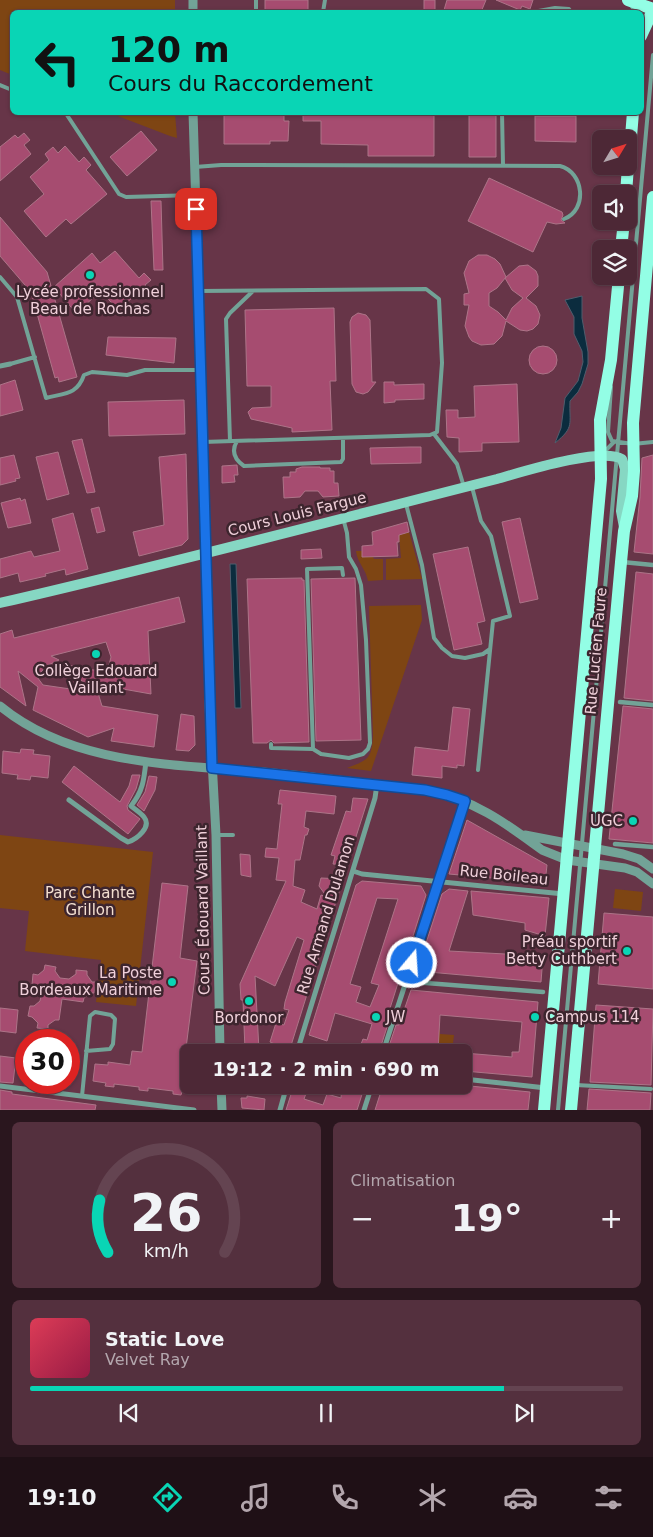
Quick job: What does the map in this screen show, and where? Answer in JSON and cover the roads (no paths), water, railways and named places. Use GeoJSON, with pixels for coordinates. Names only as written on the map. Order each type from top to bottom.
{"type":"FeatureCollection","features":[{"type":"Feature","properties":{"kind":"main road"},"geometry":{"type":"LineString","coordinates":[[628,0],[653,10],[644,30]]}},
{"type":"Feature","properties":{"kind":"main road"},"geometry":{"type":"LineString","coordinates":[[632,130],[633,115]]}},
{"type":"Feature","properties":{"kind":"main road","name":"Rue Lucien Faure"},"geometry":{"type":"LineString","coordinates":[[571,1110],[624,531],[630,504],[634,470],[633,423],[647,298],[653,197]]}},
{"type":"Feature","properties":{"kind":"main road","name":"Rue Lucien Faure"},"geometry":{"type":"LineString","coordinates":[[544,1110],[564,894],[574,862],[600,489],[600,420],[609,372],[618,285]]}},
{"type":"Feature","properties":{"kind":"main road","name":"Cours Louis Fargue"},"geometry":{"type":"LineString","coordinates":[[0,603],[406,503],[557,463],[601,456],[617,457]]}},
{"type":"Feature","properties":{"kind":"main road"},"geometry":{"type":"LineString","coordinates":[[617,457],[622,459],[624,463],[621,511],[624,531]]}},
{"type":"Feature","properties":{"kind":"street","name":"Cours Édouard Vaillant"},"geometry":{"type":"LineString","coordinates":[[193,115],[207,634],[216,835],[220,1044]]}},
{"type":"Feature","properties":{"kind":"street"},"geometry":{"type":"LineString","coordinates":[[0,366],[10,364]]}},
{"type":"Feature","properties":{"kind":"street"},"geometry":{"type":"LineString","coordinates":[[621,562],[653,565]]}},
{"type":"Feature","properties":{"kind":"street"},"geometry":{"type":"LineString","coordinates":[[620,702],[653,705]]}},
{"type":"Feature","properties":{"kind":"street"},"geometry":{"type":"LineString","coordinates":[[1,710],[65,743],[92,752],[146,761],[377,784],[435,792],[465,801],[495,816],[542,850],[574,862],[625,868],[637,872],[653,884]]}},
{"type":"Feature","properties":{"kind":"street"},"geometry":{"type":"LineString","coordinates":[[69,800],[121,838],[128,842],[136,839],[144,829],[146,822],[144,817],[131,806],[142,787],[146,761]]}},
{"type":"Feature","properties":{"kind":"street","name":"Rue Armand Dulamon"},"geometry":{"type":"LineString","coordinates":[[299,1044],[375,798],[377,784]]}},
{"type":"Feature","properties":{"kind":"street"},"geometry":{"type":"LineString","coordinates":[[386,1044],[465,801]]}},
{"type":"Feature","properties":{"kind":"street"},"geometry":{"type":"LineString","coordinates":[[520,834],[623,854],[638,859],[653,869]]}},
{"type":"Feature","properties":{"kind":"street"},"geometry":{"type":"LineString","coordinates":[[615,844],[653,847]]}},
{"type":"Feature","properties":{"kind":"street","name":"Rue Boileau"},"geometry":{"type":"LineString","coordinates":[[353,871],[362,874],[564,894]]}},
{"type":"Feature","properties":{"kind":"street"},"geometry":{"type":"LineString","coordinates":[[407,980],[543,992]]}},
{"type":"Feature","properties":{"kind":"street"},"geometry":{"type":"LineString","coordinates":[[472,1080],[547,1088]]}},
{"type":"Feature","properties":{"kind":"street"},"geometry":{"type":"LineString","coordinates":[[0,1086],[194,1110]]}},
{"type":"Feature","properties":{"kind":"street"},"geometry":{"type":"LineString","coordinates":[[221,1094],[222,1110]]}},
{"type":"Feature","properties":{"kind":"street"},"geometry":{"type":"LineString","coordinates":[[280,1110],[284,1094]]}},
{"type":"Feature","properties":{"kind":"street"},"geometry":{"type":"LineString","coordinates":[[364,1110],[369,1094]]}},
{"type":"Feature","properties":{"kind":"lane"},"geometry":{"type":"LineString","coordinates":[[544,10],[555,8],[570,10]]}},
{"type":"Feature","properties":{"kind":"lane"},"geometry":{"type":"LineString","coordinates":[[575,845],[617,457],[616,442],[653,55]]}},
{"type":"Feature","properties":{"kind":"lane"},"geometry":{"type":"LineString","coordinates":[[67,115],[119,194],[126,197],[195,195]]}},
{"type":"Feature","properties":{"kind":"lane"},"geometry":{"type":"LineString","coordinates":[[502,115],[503,166]]}},
{"type":"Feature","properties":{"kind":"lane"},"geometry":{"type":"LineString","coordinates":[[195,167],[560,166],[574,172],[579,182],[580,203],[576,211],[564,219]]}},
{"type":"Feature","properties":{"kind":"lane"},"geometry":{"type":"LineString","coordinates":[[0,277],[17,297],[46,398],[76,390],[82,382],[84,375],[92,372],[128,375],[145,370],[201,370]]}},
{"type":"Feature","properties":{"kind":"lane"},"geometry":{"type":"LineString","coordinates":[[198,291],[426,289],[439,299],[442,364],[437,432],[434,434],[203,442]]}},
{"type":"Feature","properties":{"kind":"lane"},"geometry":{"type":"LineString","coordinates":[[230,441],[226,319],[253,291]]}},
{"type":"Feature","properties":{"kind":"lane"},"geometry":{"type":"LineString","coordinates":[[10,364],[35,357]]}},
{"type":"Feature","properties":{"kind":"lane"},"geometry":{"type":"LineString","coordinates":[[609,372],[612,389],[609,437],[616,442],[633,444],[653,442]]}},
{"type":"Feature","properties":{"kind":"lane"},"geometry":{"type":"LineString","coordinates":[[434,434],[458,464],[480,521],[491,536],[510,616],[492,621],[478,770]]}},
{"type":"Feature","properties":{"kind":"lane"},"geometry":{"type":"LineString","coordinates":[[237,440],[233,447],[235,455],[244,466],[341,462],[343,459],[343,438]]}},
{"type":"Feature","properties":{"kind":"lane"},"geometry":{"type":"LineString","coordinates":[[601,456],[616,442]]}},
{"type":"Feature","properties":{"kind":"lane"},"geometry":{"type":"LineString","coordinates":[[406,503],[422,565],[434,638],[452,656],[465,658],[483,654],[490,648]]}},
{"type":"Feature","properties":{"kind":"lane"},"geometry":{"type":"LineString","coordinates":[[271,744],[271,748],[313,749],[321,754],[350,758],[363,754],[370,743],[366,640],[361,585],[349,557],[347,533],[343,518]]}},
{"type":"Feature","properties":{"kind":"lane"},"geometry":{"type":"LineString","coordinates":[[313,749],[307,569],[342,568],[343,575]]}},
{"type":"Feature","properties":{"kind":"lane"},"geometry":{"type":"LineString","coordinates":[[216,835],[233,835]]}},
{"type":"Feature","properties":{"kind":"lane"},"geometry":{"type":"LineString","coordinates":[[558,1110],[574,862]]}},
{"type":"Feature","properties":{"kind":"lane"},"geometry":{"type":"LineString","coordinates":[[82,1096],[86,1051],[90,1016],[95,1012],[111,1015],[115,1020],[113,1044],[110,1049],[86,1051]]}},
{"type":"Feature","properties":{"kind":"lane"},"geometry":{"type":"LineString","coordinates":[[574,1085],[651,1089]]}},
{"type":"Feature","properties":{"kind":"water"},"geometry":{"type":"Polygon","coordinates":[[[582,296],[582,318],[588,352],[588,364],[582,384],[570,401],[570,425],[566,433],[555,443],[561,428],[565,398],[578,381],[583,362],[582,351],[574,334],[574,317],[565,300],[582,296]]]}},
{"type":"Feature","properties":{"kind":"water"},"geometry":{"type":"Polygon","coordinates":[[[230,564],[236,564],[241,708],[235,708],[230,564]]]}},
{"type":"Feature","properties":{"kind":"place","name":"Lycée professionnel Beau de Rochas"},"geometry":{"type":"Point","coordinates":[90,275]}},
{"type":"Feature","properties":{"kind":"place","name":"Collège Edouard Vaillant"},"geometry":{"type":"Point","coordinates":[96,654]}},
{"type":"Feature","properties":{"kind":"place","name":"UGC"},"geometry":{"type":"Point","coordinates":[633,821]}},
{"type":"Feature","properties":{"kind":"place","name":"Préau sportif Betty Cuthbert"},"geometry":{"type":"Point","coordinates":[627,951]}},
{"type":"Feature","properties":{"kind":"place","name":"La Poste Bordeaux Maritime"},"geometry":{"type":"Point","coordinates":[172,982]}},
{"type":"Feature","properties":{"kind":"place","name":"Bordonor"},"geometry":{"type":"Point","coordinates":[249,1001]}},
{"type":"Feature","properties":{"kind":"place","name":"JW"},"geometry":{"type":"Point","coordinates":[376,1017]}},
{"type":"Feature","properties":{"kind":"place","name":"Campus 114"},"geometry":{"type":"Point","coordinates":[535,1017]}},
{"type":"Feature","properties":{"kind":"park label","name":"Parc Chante Grillon"},"geometry":{"type":"Point","coordinates":[90,902]}}]}
